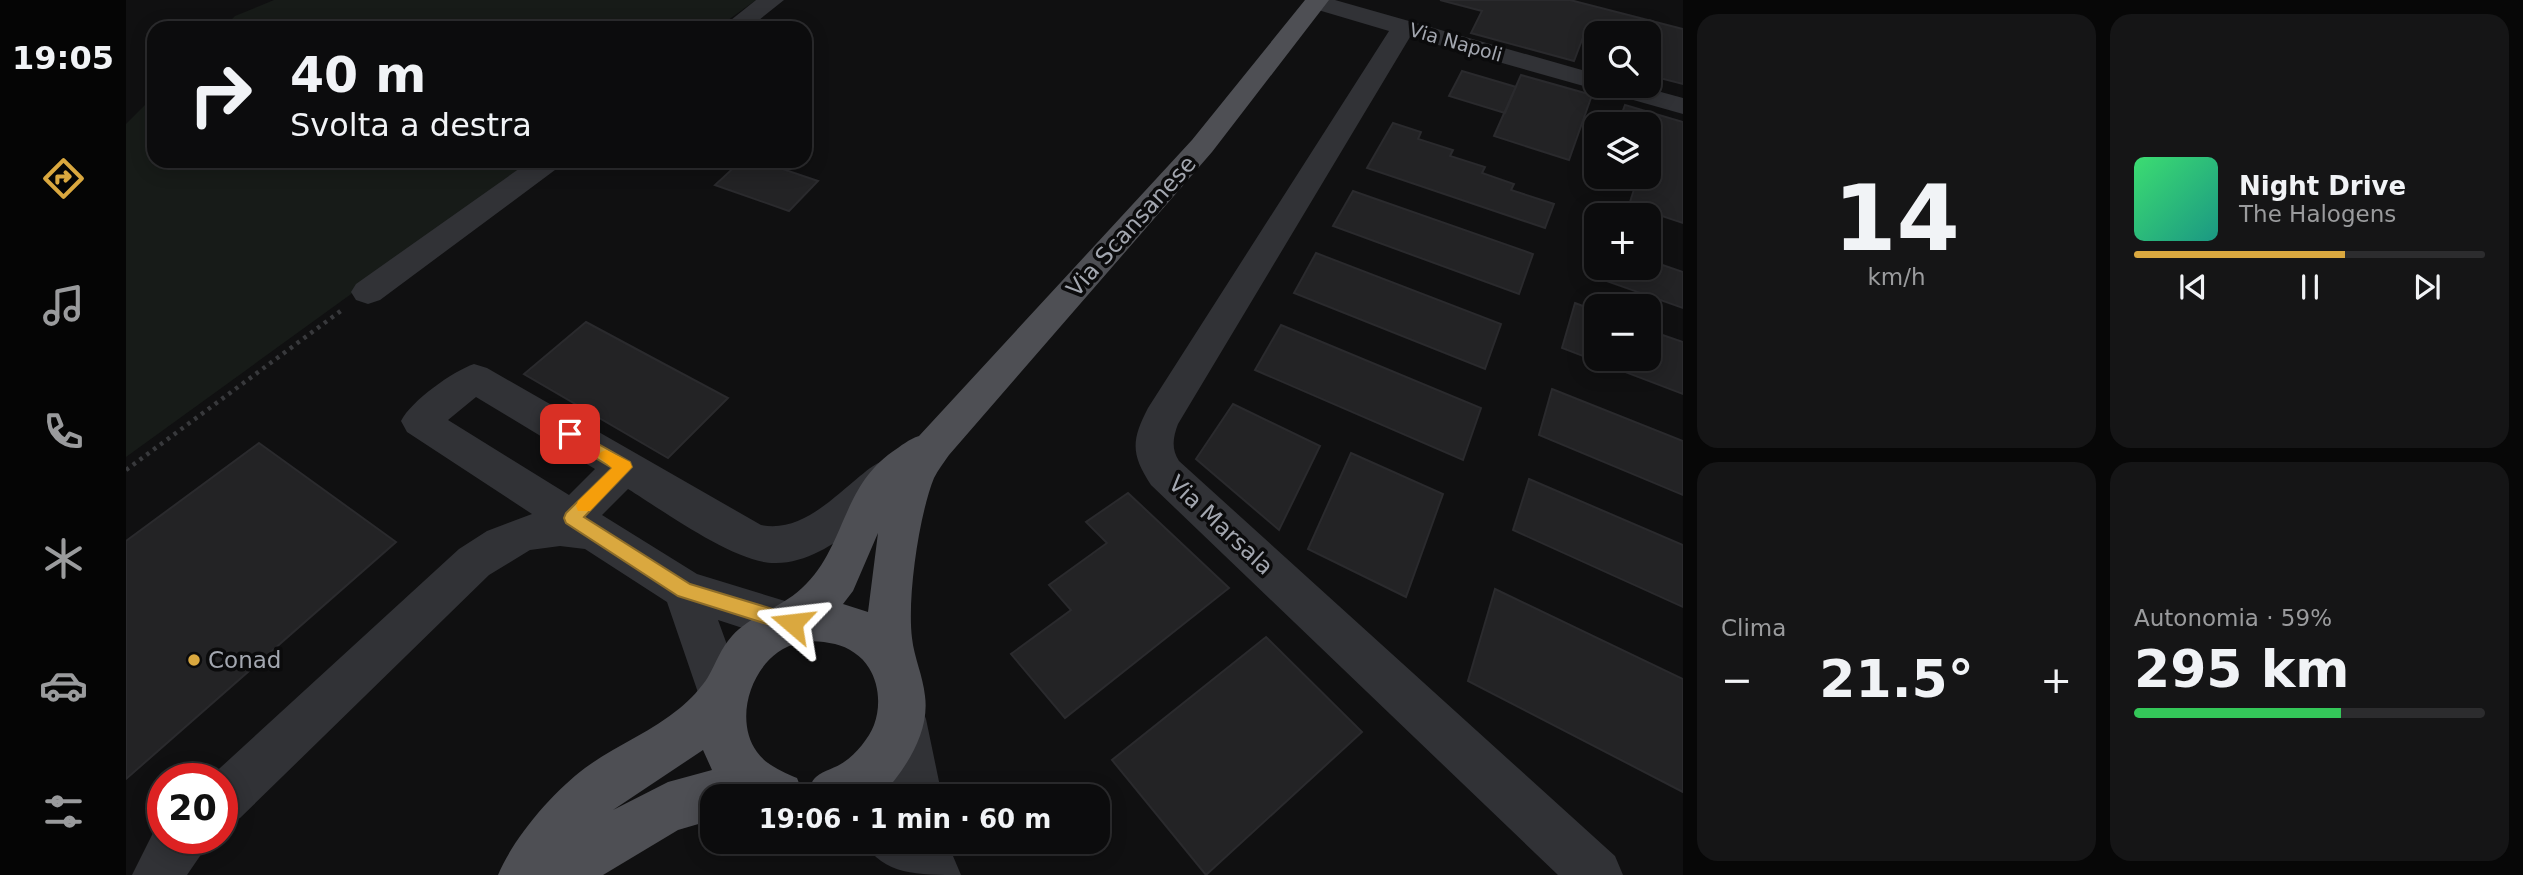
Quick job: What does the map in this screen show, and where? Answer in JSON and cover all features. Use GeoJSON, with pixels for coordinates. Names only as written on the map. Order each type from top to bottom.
{"type":"FeatureCollection","features":[{"type":"Feature","properties":{"kind":"main road","name":"Via Scansanese"},"geometry":{"type":"LineString","coordinates":[[859,784],[880,766],[895,744],[902,719],[903,693],[889,636],[890,600],[900,528],[916,473],[935,444],[1202,146],[1317,1]]}},
{"type":"Feature","properties":{"kind":"main road","name":"Via Scansanese"},"geometry":{"type":"LineString","coordinates":[[758,784],[740,771],[727,750],[720,724],[722,697],[732,671],[748,650],[769,634],[792,623],[820,601],[838,577],[874,494],[888,476],[935,444]]}},
{"type":"Feature","properties":{"kind":"main road","name":"Via Scansanese"},"geometry":{"type":"LineString","coordinates":[[792,623],[818,620],[844,624],[866,634],[883,649],[896,669]]}},
{"type":"Feature","properties":{"kind":"main road","name":"Via Scansanese"},"geometry":{"type":"LineString","coordinates":[[525,875],[556,832],[592,794],[697,725],[722,697]]}},
{"type":"Feature","properties":{"kind":"main road","name":"Via Scansanese"},"geometry":{"type":"LineString","coordinates":[[553,875],[668,807],[700,798]]}},
{"type":"Feature","properties":{"kind":"street"},"geometry":{"type":"LineString","coordinates":[[743,21],[772,0]]}},
{"type":"Feature","properties":{"kind":"street","name":"Via Napoli"},"geometry":{"type":"LineString","coordinates":[[1317,1],[1584,79]]}},
{"type":"Feature","properties":{"kind":"street","name":"Via Marsala"},"geometry":{"type":"LineString","coordinates":[[1404,27],[1161,419],[1155,430],[1153,452],[1165,473],[1596,875]]}},
{"type":"Feature","properties":{"kind":"street"},"geometry":{"type":"LineString","coordinates":[[1654,98],[1683,106]]}},
{"type":"Feature","properties":{"kind":"street"},"geometry":{"type":"LineString","coordinates":[[368,292],[539,168]]}},
{"type":"Feature","properties":{"kind":"street"},"geometry":{"type":"LineString","coordinates":[[792,623],[685,590],[420,421],[474,378],[724,526],[753,540],[775,545],[791,544],[815,533],[888,476]]}},
{"type":"Feature","properties":{"kind":"street"},"geometry":{"type":"LineString","coordinates":[[238,785],[474,562],[493,548],[536,530],[576,528],[583,525],[624,467]]}},
{"type":"Feature","properties":{"kind":"street"},"geometry":{"type":"LineString","coordinates":[[685,590],[722,697]]}},
{"type":"Feature","properties":{"kind":"street"},"geometry":{"type":"LineString","coordinates":[[902,719],[915,784]]}},
{"type":"Feature","properties":{"kind":"street"},"geometry":{"type":"LineString","coordinates":[[159,875],[170,854]]}},
{"type":"Feature","properties":{"kind":"street"},"geometry":{"type":"LineString","coordinates":[[909,854],[934,875]]}},
{"type":"Feature","properties":{"kind":"street"},"geometry":{"type":"LineString","coordinates":[[936,854],[946,875]]}},
{"type":"Feature","properties":{"kind":"path"},"geometry":{"type":"LineString","coordinates":[[126,470],[368,292]]}},
{"type":"Feature","properties":{"kind":"shaded area"},"geometry":{"type":"Polygon","coordinates":[[[274,0],[756,0],[727,21],[230,21],[235,16],[274,0]]]}},
{"type":"Feature","properties":{"kind":"shaded area"},"geometry":{"type":"Polygon","coordinates":[[[147,103],[147,168],[525,168],[126,457],[126,124],[147,103]]]}},
{"type":"Feature","properties":{"kind":"building"},"geometry":{"type":"Polygon","coordinates":[[[1440,0],[1570,0],[1652,21],[1584,21],[1584,35],[1574,61],[1471,33],[1482,11],[1440,0]]]}},
{"type":"Feature","properties":{"kind":"building"},"geometry":{"type":"Polygon","coordinates":[[[1661,23],[1683,29],[1683,84],[1661,78],[1661,23]]]}},
{"type":"Feature","properties":{"kind":"building"},"geometry":{"type":"Polygon","coordinates":[[[1462,71],[1516,87],[1505,113],[1449,96],[1462,71]]]}},
{"type":"Feature","properties":{"kind":"building"},"geometry":{"type":"Polygon","coordinates":[[[1521,75],[1584,93],[1584,98],[1591,98],[1569,160],[1494,136],[1521,75]]]}},
{"type":"Feature","properties":{"kind":"building"},"geometry":{"type":"Polygon","coordinates":[[[1625,105],[1649,112],[1622,112],[1625,105]]]}},
{"type":"Feature","properties":{"kind":"building"},"geometry":{"type":"Polygon","coordinates":[[[1661,116],[1683,122],[1683,223],[1661,216],[1661,203],[1630,203],[1634,189],[1661,189],[1661,116]]]}},
{"type":"Feature","properties":{"kind":"building"},"geometry":{"type":"Polygon","coordinates":[[[1393,123],[1421,132],[1418,139],[1453,150],[1450,156],[1485,167],[1482,173],[1514,184],[1511,190],[1554,204],[1545,228],[1367,168],[1393,123]]]}},
{"type":"Feature","properties":{"kind":"building"},"geometry":{"type":"Polygon","coordinates":[[[733,168],[780,168],[818,181],[789,211],[715,185],[733,168]]]}},
{"type":"Feature","properties":{"kind":"building"},"geometry":{"type":"Polygon","coordinates":[[[1353,191],[1533,254],[1519,294],[1333,226],[1353,191]]]}},
{"type":"Feature","properties":{"kind":"building"},"geometry":{"type":"Polygon","coordinates":[[[1316,253],[1501,324],[1485,369],[1294,293],[1316,253]]]}},
{"type":"Feature","properties":{"kind":"building"},"geometry":{"type":"Polygon","coordinates":[[[1661,264],[1683,272],[1683,308],[1661,300],[1661,294],[1643,294],[1604,280],[1661,280],[1661,264]]]}},
{"type":"Feature","properties":{"kind":"building"},"geometry":{"type":"Polygon","coordinates":[[[1575,303],[1584,306],[1584,356],[1562,348],[1575,303]]]}},
{"type":"Feature","properties":{"kind":"building"},"geometry":{"type":"Polygon","coordinates":[[[586,322],[728,398],[668,458],[524,374],[586,322]]]}},
{"type":"Feature","properties":{"kind":"building"},"geometry":{"type":"Polygon","coordinates":[[[1281,325],[1481,408],[1463,460],[1255,370],[1281,325]]]}},
{"type":"Feature","properties":{"kind":"building"},"geometry":{"type":"Polygon","coordinates":[[[1661,334],[1683,342],[1683,394],[1622,371],[1661,371],[1661,334]]]}},
{"type":"Feature","properties":{"kind":"building"},"geometry":{"type":"Polygon","coordinates":[[[1552,389],[1683,441],[1683,495],[1539,435],[1552,389]]]}},
{"type":"Feature","properties":{"kind":"building"},"geometry":{"type":"Polygon","coordinates":[[[1233,404],[1320,446],[1279,530],[1196,459],[1233,404]]]}},
{"type":"Feature","properties":{"kind":"building","name":"Conad"},"geometry":{"type":"Polygon","coordinates":[[[259,443],[396,542],[126,779],[126,541],[259,443]]]}},
{"type":"Feature","properties":{"kind":"building"},"geometry":{"type":"Polygon","coordinates":[[[1351,453],[1443,494],[1406,597],[1308,549],[1351,453]]]}},
{"type":"Feature","properties":{"kind":"building"},"geometry":{"type":"Polygon","coordinates":[[[1529,479],[1683,545],[1683,607],[1513,530],[1529,479]]]}},
{"type":"Feature","properties":{"kind":"building"},"geometry":{"type":"Polygon","coordinates":[[[1128,493],[1229,588],[1065,718],[1011,654],[1071,610],[1049,585],[1107,543],[1086,522],[1128,493]]]}},
{"type":"Feature","properties":{"kind":"building"},"geometry":{"type":"Polygon","coordinates":[[[1495,589],[1683,679],[1683,792],[1468,681],[1495,589]]]}},
{"type":"Feature","properties":{"kind":"building"},"geometry":{"type":"Polygon","coordinates":[[[1266,637],[1362,732],[1206,875],[1112,760],[1266,637]]]}},
{"type":"Feature","properties":{"kind":"slow traffic"},"geometry":{"type":"LineString","coordinates":[[584,506],[624,467],[606,456]]}},
{"type":"Feature","properties":{"kind":"place","name":"Conad"},"geometry":{"type":"Point","coordinates":[194,660]}},
{"type":"Feature","properties":{"kind":"route"},"geometry":{"type":"LineString","coordinates":[[570,434],[624,467],[572,518],[685,590],[792,623]]}}]}
